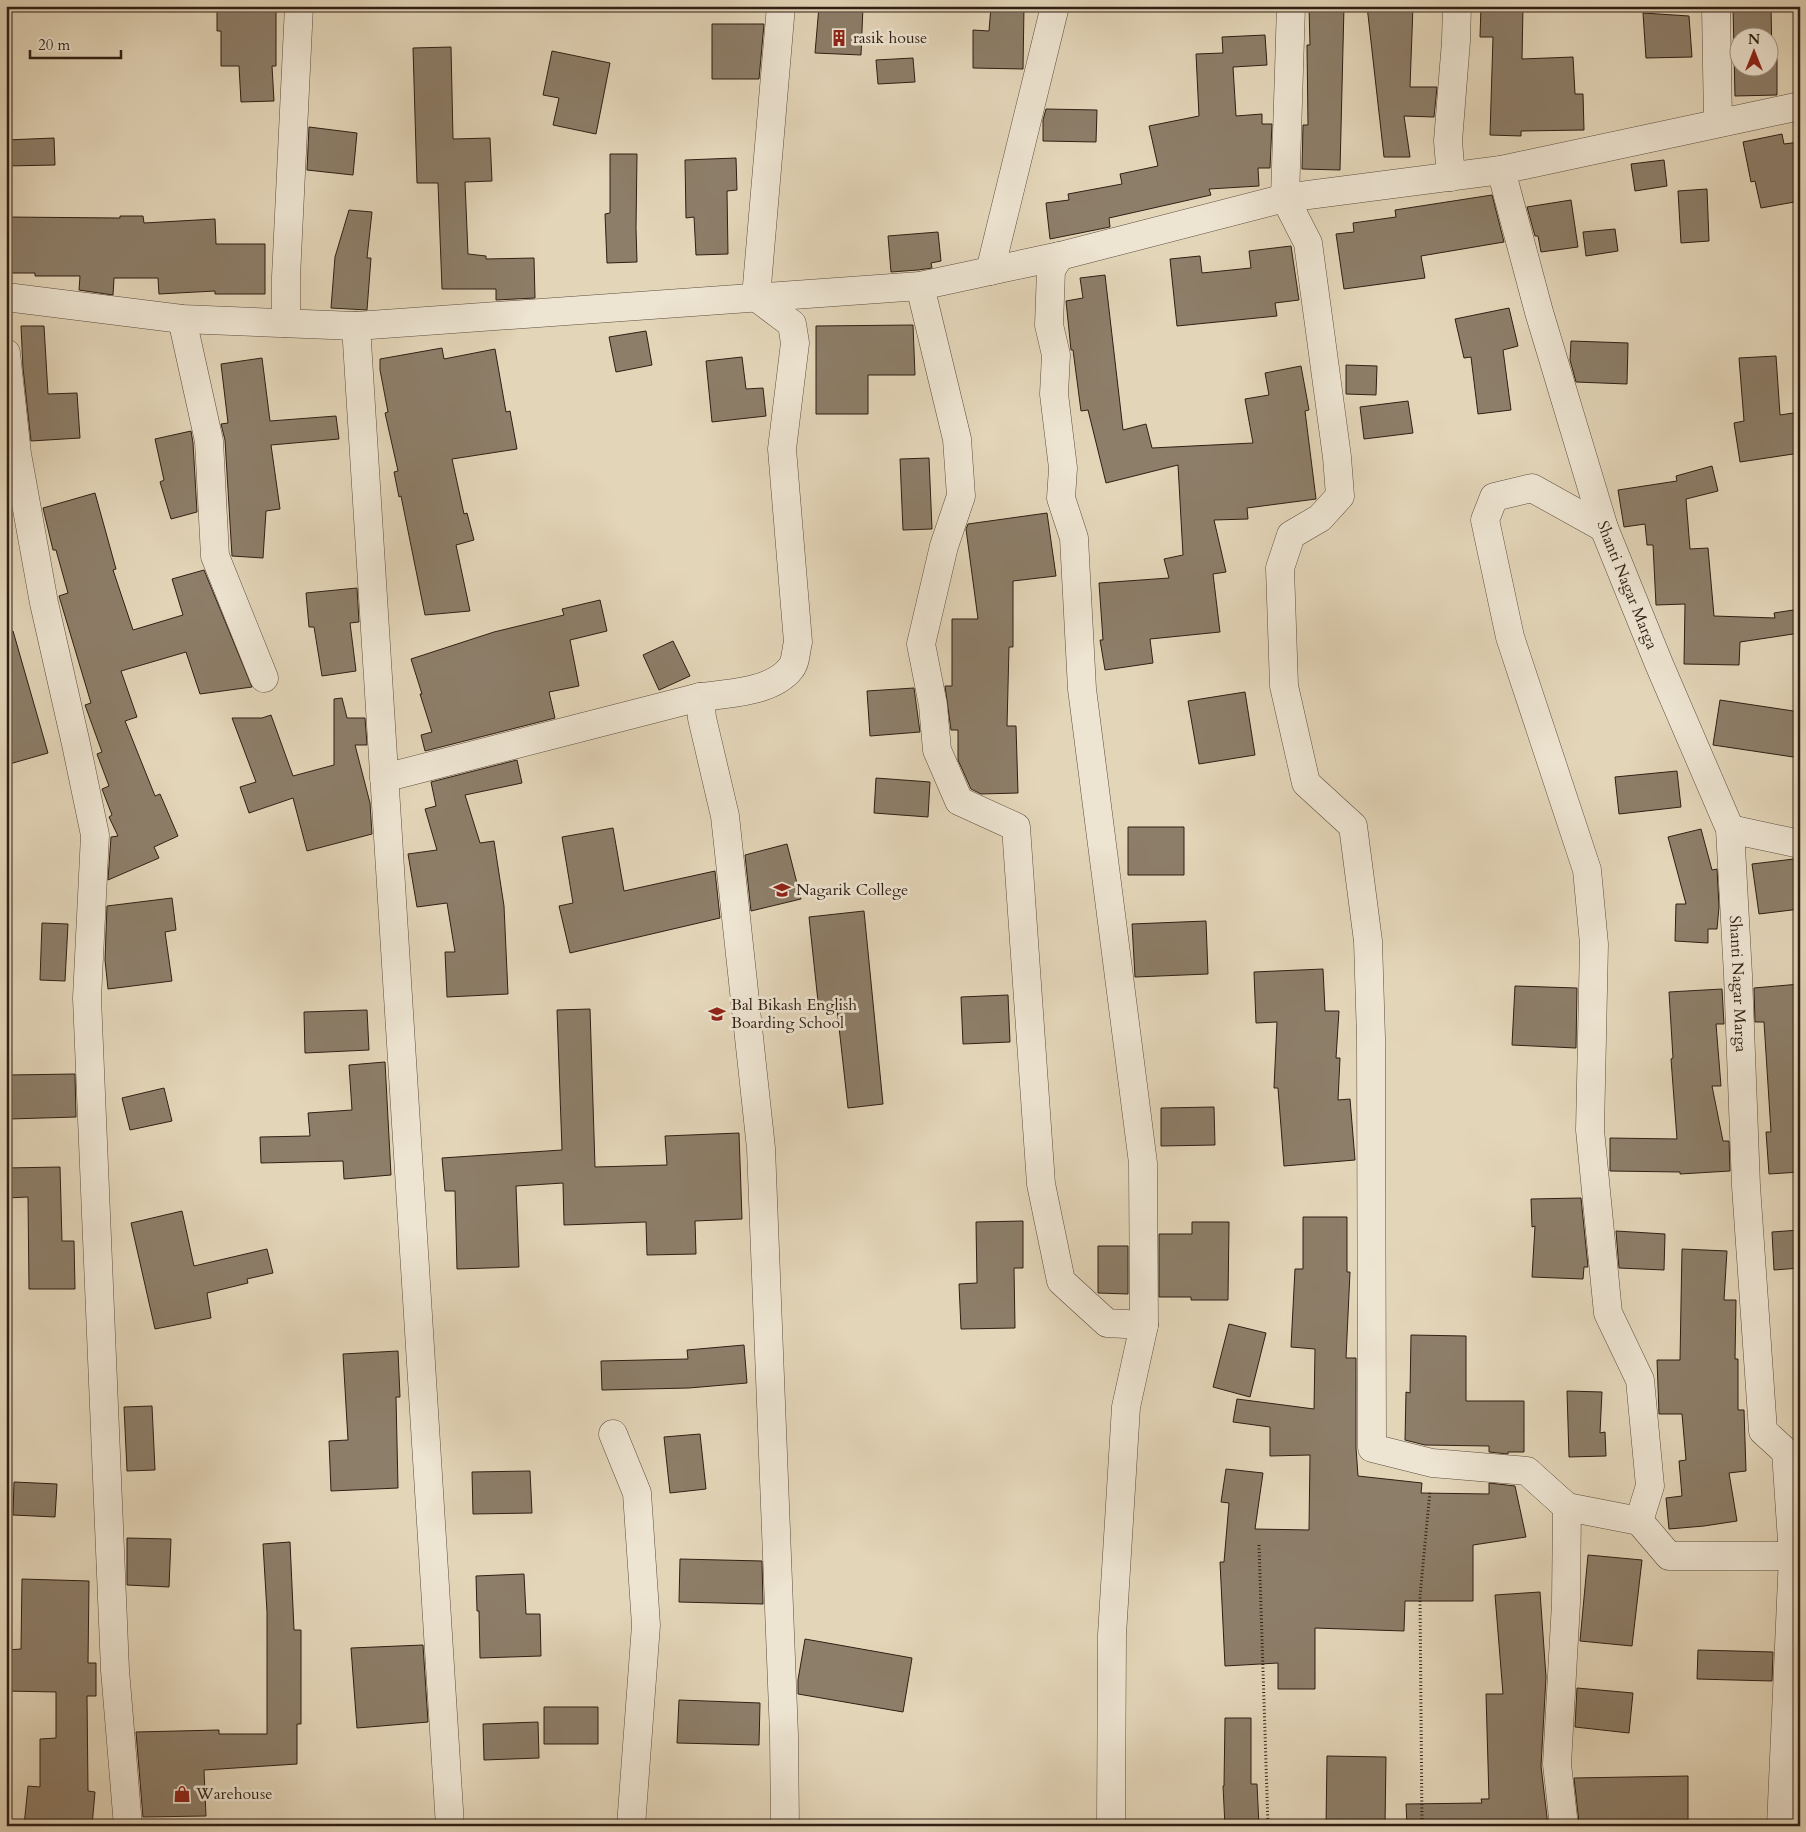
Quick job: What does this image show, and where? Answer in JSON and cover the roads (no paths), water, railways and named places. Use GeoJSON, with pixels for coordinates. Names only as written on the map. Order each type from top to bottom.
{"type":"FeatureCollection","features":[{"type":"Feature","properties":{"kind":"street"},"geometry":{"type":"LineString","coordinates":[[286,323],[300,6]]}},
{"type":"Feature","properties":{"kind":"street"},"geometry":{"type":"LineString","coordinates":[[756,297],[781,6]]}},
{"type":"Feature","properties":{"kind":"street"},"geometry":{"type":"LineString","coordinates":[[990,271],[1055,6]]}},
{"type":"Feature","properties":{"kind":"street"},"geometry":{"type":"LineString","coordinates":[[1291,6],[1285,198],[1308,243],[1337,458],[1340,496],[1320,518],[1291,535],[1280,568],[1284,686],[1306,783],[1352,826],[1368,941],[1371,1038],[1372,1448],[1432,1463],[1527,1472],[1566,1507],[1640,1521],[1670,1556],[1794,1556]]}},
{"type":"Feature","properties":{"kind":"street"},"geometry":{"type":"LineString","coordinates":[[1450,177],[1448,141],[1456,42],[1456,6]]}},
{"type":"Feature","properties":{"kind":"street"},"geometry":{"type":"LineString","coordinates":[[1716,6],[1718,123]]}},
{"type":"Feature","properties":{"kind":"street"},"geometry":{"type":"LineString","coordinates":[[6,297],[182,319],[356,326],[920,286],[1060,256],[1285,198],[1501,170],[1800,106]]}},
{"type":"Feature","properties":{"kind":"street","name":"Shanti Nagar Marga"},"geometry":{"type":"LineString","coordinates":[[1501,170],[1539,312],[1604,528],[1659,664],[1730,829],[1746,1186],[1763,1431],[1793,1452],[1794,1556],[1781,1826]]}},
{"type":"Feature","properties":{"kind":"street"},"geometry":{"type":"LineString","coordinates":[[1060,256],[1051,270],[1049,325],[1056,355],[1054,394],[1063,468],[1061,498],[1074,538],[1082,689],[1143,1163],[1144,1325],[1126,1407],[1112,1635],[1111,1826]]}},
{"type":"Feature","properties":{"kind":"street"},"geometry":{"type":"LineString","coordinates":[[920,286],[957,439],[961,496],[944,546],[921,644],[933,705],[937,750],[959,802],[1016,827],[1041,1184],[1061,1281],[1107,1323],[1144,1325]]}},
{"type":"Feature","properties":{"kind":"street"},"geometry":{"type":"LineString","coordinates":[[384,778],[700,697],[748,691],[782,678],[792,666],[798,642],[782,449],[795,343],[792,324],[756,297]]}},
{"type":"Feature","properties":{"kind":"street"},"geometry":{"type":"LineString","coordinates":[[182,319],[209,441],[216,556],[264,678]]}},
{"type":"Feature","properties":{"kind":"street"},"geometry":{"type":"LineString","coordinates":[[356,326],[450,1826]]}},
{"type":"Feature","properties":{"kind":"street"},"geometry":{"type":"LineString","coordinates":[[6,353],[17,454],[44,603],[95,835],[87,998],[115,1670],[128,1826]]}},
{"type":"Feature","properties":{"kind":"street"},"geometry":{"type":"LineString","coordinates":[[1604,528],[1532,488],[1494,497],[1486,520],[1510,637],[1587,870],[1594,944],[1590,1130],[1608,1313],[1640,1380],[1650,1486],[1640,1521]]}},
{"type":"Feature","properties":{"kind":"street"},"geometry":{"type":"LineString","coordinates":[[700,697],[702,718],[725,816],[761,1148],[784,1735],[785,1826]]}},
{"type":"Feature","properties":{"kind":"street"},"geometry":{"type":"LineString","coordinates":[[1730,829],[1800,844]]}},
{"type":"Feature","properties":{"kind":"street"},"geometry":{"type":"LineString","coordinates":[[612,1434],[637,1493],[646,1625],[631,1826]]}},
{"type":"Feature","properties":{"kind":"street"},"geometry":{"type":"LineString","coordinates":[[1564,1826],[1557,1764],[1566,1603],[1566,1507]]}},
{"type":"Feature","properties":{"kind":"place","name":"rasik house"},"geometry":{"type":"Point","coordinates":[839,38]}},
{"type":"Feature","properties":{"kind":"place","name":"Nagarik College"},"geometry":{"type":"Point","coordinates":[782,890]}},
{"type":"Feature","properties":{"kind":"place","name":"Bal Bikash English Boarding School"},"geometry":{"type":"Point","coordinates":[717,1014]}},
{"type":"Feature","properties":{"kind":"place","name":"Warehouse"},"geometry":{"type":"Point","coordinates":[182,1794]}}]}
